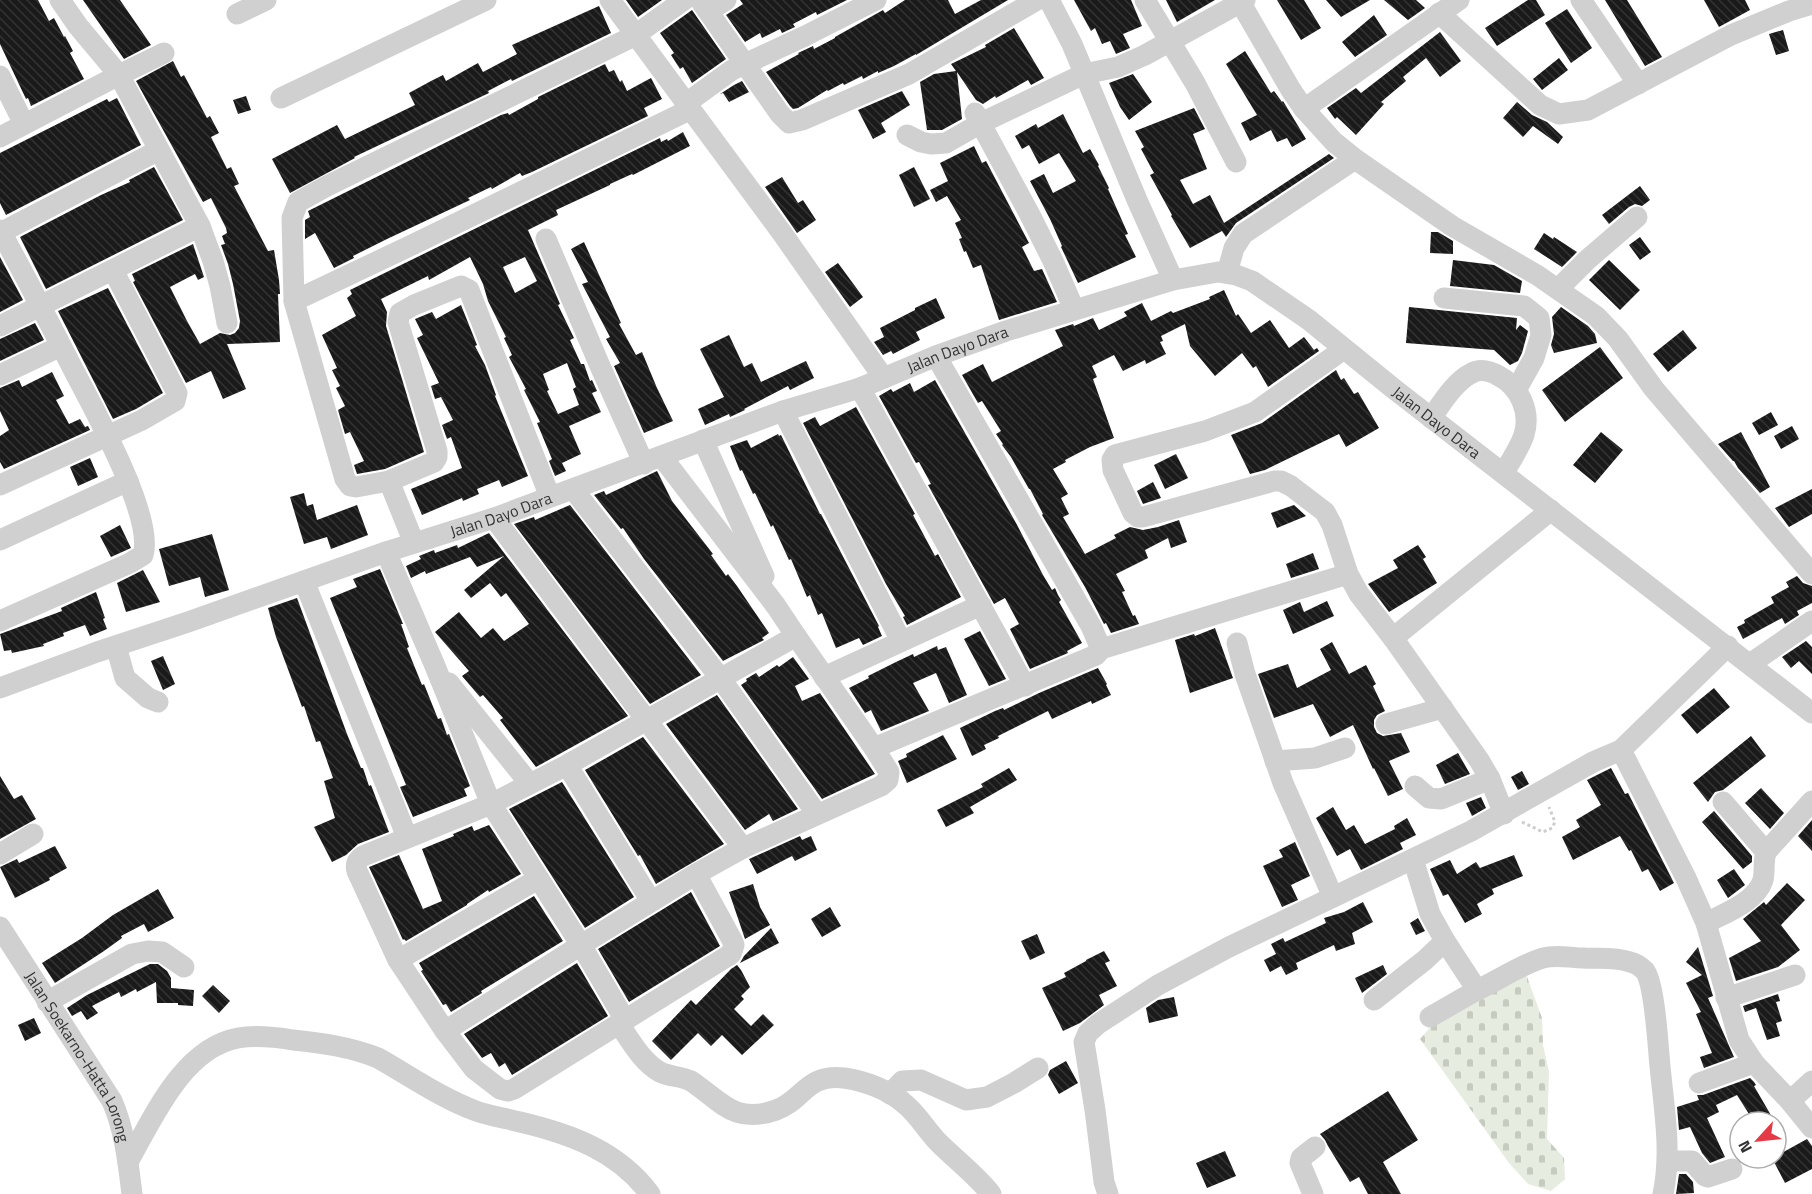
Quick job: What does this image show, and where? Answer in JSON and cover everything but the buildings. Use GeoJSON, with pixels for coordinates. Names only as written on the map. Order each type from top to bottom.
{"type":"FeatureCollection","features":[{"type":"Feature","properties":{"kind":"street"},"geometry":{"type":"LineString","coordinates":[[60,0],[78,26],[119,75],[200,226],[216,270],[227,323]]}},
{"type":"Feature","properties":{"kind":"street"},"geometry":{"type":"LineString","coordinates":[[237,14],[266,0]]}},
{"type":"Feature","properties":{"kind":"street"},"geometry":{"type":"LineString","coordinates":[[281,98],[486,0]]}},
{"type":"Feature","properties":{"kind":"street"},"geometry":{"type":"LineString","coordinates":[[610,0],[634,36],[816,281],[883,377]]}},
{"type":"Feature","properties":{"kind":"street"},"geometry":{"type":"LineString","coordinates":[[550,497],[469,291],[461,286],[400,313],[398,322],[437,457],[434,462],[389,481],[356,488],[350,486],[345,479],[294,301],[292,218],[298,202],[634,36],[684,0]]}},
{"type":"Feature","properties":{"kind":"street"},"geometry":{"type":"LineString","coordinates":[[294,301],[414,244],[687,106],[732,70],[876,0]]}},
{"type":"Feature","properties":{"kind":"street"},"geometry":{"type":"LineString","coordinates":[[711,4],[746,64],[780,114],[789,123],[802,120],[909,74],[1038,0]]}},
{"type":"Feature","properties":{"kind":"street"},"geometry":{"type":"LineString","coordinates":[[1049,0],[1072,44],[1173,280]]}},
{"type":"Feature","properties":{"kind":"street"},"geometry":{"type":"LineString","coordinates":[[1145,0],[1195,83],[1236,162]]}},
{"type":"Feature","properties":{"kind":"street"},"geometry":{"type":"LineString","coordinates":[[1304,109],[1459,0]]}},
{"type":"Feature","properties":{"kind":"street"},"geometry":{"type":"LineString","coordinates":[[1581,0],[1638,84]]}},
{"type":"Feature","properties":{"kind":"street"},"geometry":{"type":"LineString","coordinates":[[907,135],[921,142],[946,143],[978,118],[1084,74],[1118,67],[1171,42],[1241,1],[1273,61],[1304,109],[1334,142],[1452,226],[1558,289],[1596,316],[1609,328],[1654,389],[1812,574]]}},
{"type":"Feature","properties":{"kind":"street"},"geometry":{"type":"LineString","coordinates":[[1439,13],[1540,105],[1559,114],[1588,111],[1731,35],[1812,4]]}},
{"type":"Feature","properties":{"kind":"street"},"geometry":{"type":"LineString","coordinates":[[0,137],[164,53]]}},
{"type":"Feature","properties":{"kind":"street"},"geometry":{"type":"LineString","coordinates":[[0,76],[24,124]]}},
{"type":"Feature","properties":{"kind":"street"},"geometry":{"type":"LineString","coordinates":[[978,118],[1030,215],[1074,309]]}},
{"type":"Feature","properties":{"kind":"street"},"geometry":{"type":"LineString","coordinates":[[0,621],[121,567],[143,555],[145,548],[142,523],[128,481],[41,305],[0,232],[159,150]]}},
{"type":"Feature","properties":{"kind":"street"},"geometry":{"type":"LineString","coordinates":[[1227,273],[1234,248],[1243,234],[1355,159]]}},
{"type":"Feature","properties":{"kind":"street"},"geometry":{"type":"LineString","coordinates":[[1558,289],[1587,260],[1637,218]]}},
{"type":"Feature","properties":{"kind":"street"},"geometry":{"type":"LineString","coordinates":[[0,326],[200,226]]}},
{"type":"Feature","properties":{"kind":"street"},"geometry":{"type":"LineString","coordinates":[[446,1031],[696,874],[743,848],[881,786],[888,780],[889,772],[874,748],[776,606],[653,460],[600,366],[546,239]]}},
{"type":"Feature","properties":{"kind":"street"},"geometry":{"type":"LineString","coordinates":[[0,485],[107,436],[175,401],[177,393],[113,270]]}},
{"type":"Feature","properties":{"kind":"street","name":"Jalan Dayo Dara"},"geometry":{"type":"LineString","coordinates":[[0,688],[386,552],[494,518],[783,411],[860,387],[936,356],[1074,309],[1173,280],[1208,273],[1227,273],[1244,278],[1263,288],[1309,320],[1431,418],[1504,472],[1812,712]]}},
{"type":"Feature","properties":{"kind":"street"},"geometry":{"type":"LineString","coordinates":[[1444,298],[1524,306],[1539,318],[1541,335],[1534,358],[1516,390]]}},
{"type":"Feature","properties":{"kind":"street"},"geometry":{"type":"LineString","coordinates":[[0,375],[61,346]]}},
{"type":"Feature","properties":{"kind":"street"},"geometry":{"type":"LineString","coordinates":[[1344,349],[1255,412],[1204,431],[1118,453],[1113,457],[1113,470],[1131,508],[1138,517],[1274,481],[1285,483],[1315,503],[1325,512],[1332,525],[1348,574],[1359,594],[1443,708],[1490,779],[1504,814]]}},
{"type":"Feature","properties":{"kind":"street"},"geometry":{"type":"LineString","coordinates":[[936,356],[1091,626],[1101,649]]}},
{"type":"Feature","properties":{"kind":"street"},"geometry":{"type":"LineString","coordinates":[[1431,418],[1457,385],[1470,373],[1485,370],[1502,377],[1516,390],[1524,407],[1526,420],[1518,449],[1504,472]]}},
{"type":"Feature","properties":{"kind":"street"},"geometry":{"type":"LineString","coordinates":[[860,387],[1025,686]]}},
{"type":"Feature","properties":{"kind":"street"},"geometry":{"type":"LineString","coordinates":[[783,411],[901,641]]}},
{"type":"Feature","properties":{"kind":"street"},"geometry":{"type":"LineString","coordinates":[[703,440],[776,606]]}},
{"type":"Feature","properties":{"kind":"street"},"geometry":{"type":"LineString","coordinates":[[0,540],[128,481]]}},
{"type":"Feature","properties":{"kind":"street"},"geometry":{"type":"LineString","coordinates":[[389,481],[414,543]]}},
{"type":"Feature","properties":{"kind":"street"},"geometry":{"type":"LineString","coordinates":[[573,489],[721,679],[817,814]]}},
{"type":"Feature","properties":{"kind":"street"},"geometry":{"type":"LineString","coordinates":[[1393,638],[1551,510]]}},
{"type":"Feature","properties":{"kind":"street"},"geometry":{"type":"LineString","coordinates":[[494,518],[743,848]]}},
{"type":"Feature","properties":{"kind":"street"},"geometry":{"type":"LineString","coordinates":[[386,552],[491,804],[580,945],[639,1051],[657,1070],[690,1081],[722,1106],[746,1114],[775,1110],[791,1101],[804,1088],[829,1078],[855,1080],[868,1084],[907,1105],[937,1142],[991,1194]]}},
{"type":"Feature","properties":{"kind":"street"},"geometry":{"type":"LineString","coordinates":[[874,748],[1025,686],[1096,655],[1101,649],[1348,574]]}},
{"type":"Feature","properties":{"kind":"street"},"geometry":{"type":"LineString","coordinates":[[304,581],[407,837]]}},
{"type":"Feature","properties":{"kind":"street"},"geometry":{"type":"LineString","coordinates":[[824,676],[981,605]]}},
{"type":"Feature","properties":{"kind":"street"},"geometry":{"type":"LineString","coordinates":[[1750,664],[1812,621]]}},
{"type":"Feature","properties":{"kind":"street"},"geometry":{"type":"LineString","coordinates":[[696,874],[732,940],[734,945],[731,954],[508,1091],[500,1089],[474,1069],[422,998],[398,960],[356,865],[363,856],[491,804],[567,765],[796,636]]}},
{"type":"Feature","properties":{"kind":"street"},"geometry":{"type":"LineString","coordinates":[[1237,643],[1245,674],[1275,761],[1296,815],[1333,897]]}},
{"type":"Feature","properties":{"kind":"street"},"geometry":{"type":"LineString","coordinates":[[116,646],[125,678],[148,698],[158,702]]}},
{"type":"Feature","properties":{"kind":"street"},"geometry":{"type":"LineString","coordinates":[[1108,1194],[1104,1182],[1084,1042],[1098,1024],[1158,985],[1228,947],[1413,860],[1504,814],[1593,762],[1620,750],[1728,646]]}},
{"type":"Feature","properties":{"kind":"street"},"geometry":{"type":"LineString","coordinates":[[435,666],[529,783]]}},
{"type":"Feature","properties":{"kind":"street"},"geometry":{"type":"LineString","coordinates":[[1386,724],[1443,708]]}},
{"type":"Feature","properties":{"kind":"street"},"geometry":{"type":"LineString","coordinates":[[1275,761],[1315,758],[1345,748]]}},
{"type":"Feature","properties":{"kind":"street"},"geometry":{"type":"LineString","coordinates":[[1620,750],[1686,878],[1706,923],[1739,1040],[1754,1063],[1812,1128]]}},
{"type":"Feature","properties":{"kind":"street"},"geometry":{"type":"LineString","coordinates":[[567,765],[651,901]]}},
{"type":"Feature","properties":{"kind":"street"},"geometry":{"type":"LineString","coordinates":[[1415,786],[1429,798],[1441,799],[1490,779]]}},
{"type":"Feature","properties":{"kind":"street"},"geometry":{"type":"LineString","coordinates":[[1706,923],[1747,900],[1758,888],[1763,878],[1763,862],[1766,852],[1812,801]]}},
{"type":"Feature","properties":{"kind":"street"},"geometry":{"type":"LineString","coordinates":[[1723,802],[1766,852]]}},
{"type":"Feature","properties":{"kind":"street"},"geometry":{"type":"LineString","coordinates":[[0,854],[33,834]]}},
{"type":"Feature","properties":{"kind":"street"},"geometry":{"type":"LineString","coordinates":[[1413,860],[1430,914],[1477,990]]}},
{"type":"Feature","properties":{"kind":"street"},"geometry":{"type":"LineString","coordinates":[[398,960],[538,879]]}},
{"type":"Feature","properties":{"kind":"street","name":"Jalan Soekarno-Hatta Lorong"},"geometry":{"type":"LineString","coordinates":[[0,927],[112,1101],[120,1123],[132,1194]]}},
{"type":"Feature","properties":{"kind":"street"},"geometry":{"type":"LineString","coordinates":[[1374,1000],[1425,960],[1445,941]]}},
{"type":"Feature","properties":{"kind":"street"},"geometry":{"type":"LineString","coordinates":[[47,1002],[132,954],[148,951],[162,952],[184,967]]}},
{"type":"Feature","properties":{"kind":"street"},"geometry":{"type":"LineString","coordinates":[[1430,1017],[1477,990],[1534,961],[1549,956],[1623,960],[1638,965],[1648,977],[1654,1008],[1667,1127],[1668,1161],[1663,1194]]}},
{"type":"Feature","properties":{"kind":"street"},"geometry":{"type":"LineString","coordinates":[[1726,998],[1795,975]]}},
{"type":"Feature","properties":{"kind":"street"},"geometry":{"type":"LineString","coordinates":[[128,1162],[174,1085],[201,1054],[227,1041],[239,1038],[280,1038],[320,1043],[365,1053],[467,1108],[576,1138],[612,1157],[632,1173],[650,1194]]}},
{"type":"Feature","properties":{"kind":"street"},"geometry":{"type":"LineString","coordinates":[[1699,1083],[1754,1063]]}},
{"type":"Feature","properties":{"kind":"street"},"geometry":{"type":"LineString","coordinates":[[890,1094],[902,1081],[921,1080],[966,1100],[987,1097],[1038,1068]]}},
{"type":"Feature","properties":{"kind":"street"},"geometry":{"type":"LineString","coordinates":[[1790,1101],[1812,1081]]}},
{"type":"Feature","properties":{"kind":"street"},"geometry":{"type":"LineString","coordinates":[[1313,1194],[1300,1163],[1301,1158],[1315,1147]]}},
{"type":"Feature","properties":{"kind":"street"},"geometry":{"type":"LineString","coordinates":[[1668,1161],[1692,1161],[1708,1177],[1729,1170]]}},
{"type":"Feature","properties":{"kind":"path"},"geometry":{"type":"LineString","coordinates":[[1504,814],[1543,832],[1550,829],[1555,822],[1543,791]]}},
{"type":"Feature","properties":{"kind":"green space"},"geometry":{"type":"Polygon","coordinates":[[[1526,974],[1542,1018],[1543,1045],[1549,1072],[1547,1139],[1564,1158],[1565,1179],[1551,1191],[1528,1184],[1509,1163],[1420,1039],[1460,993],[1526,974]]]}}]}
